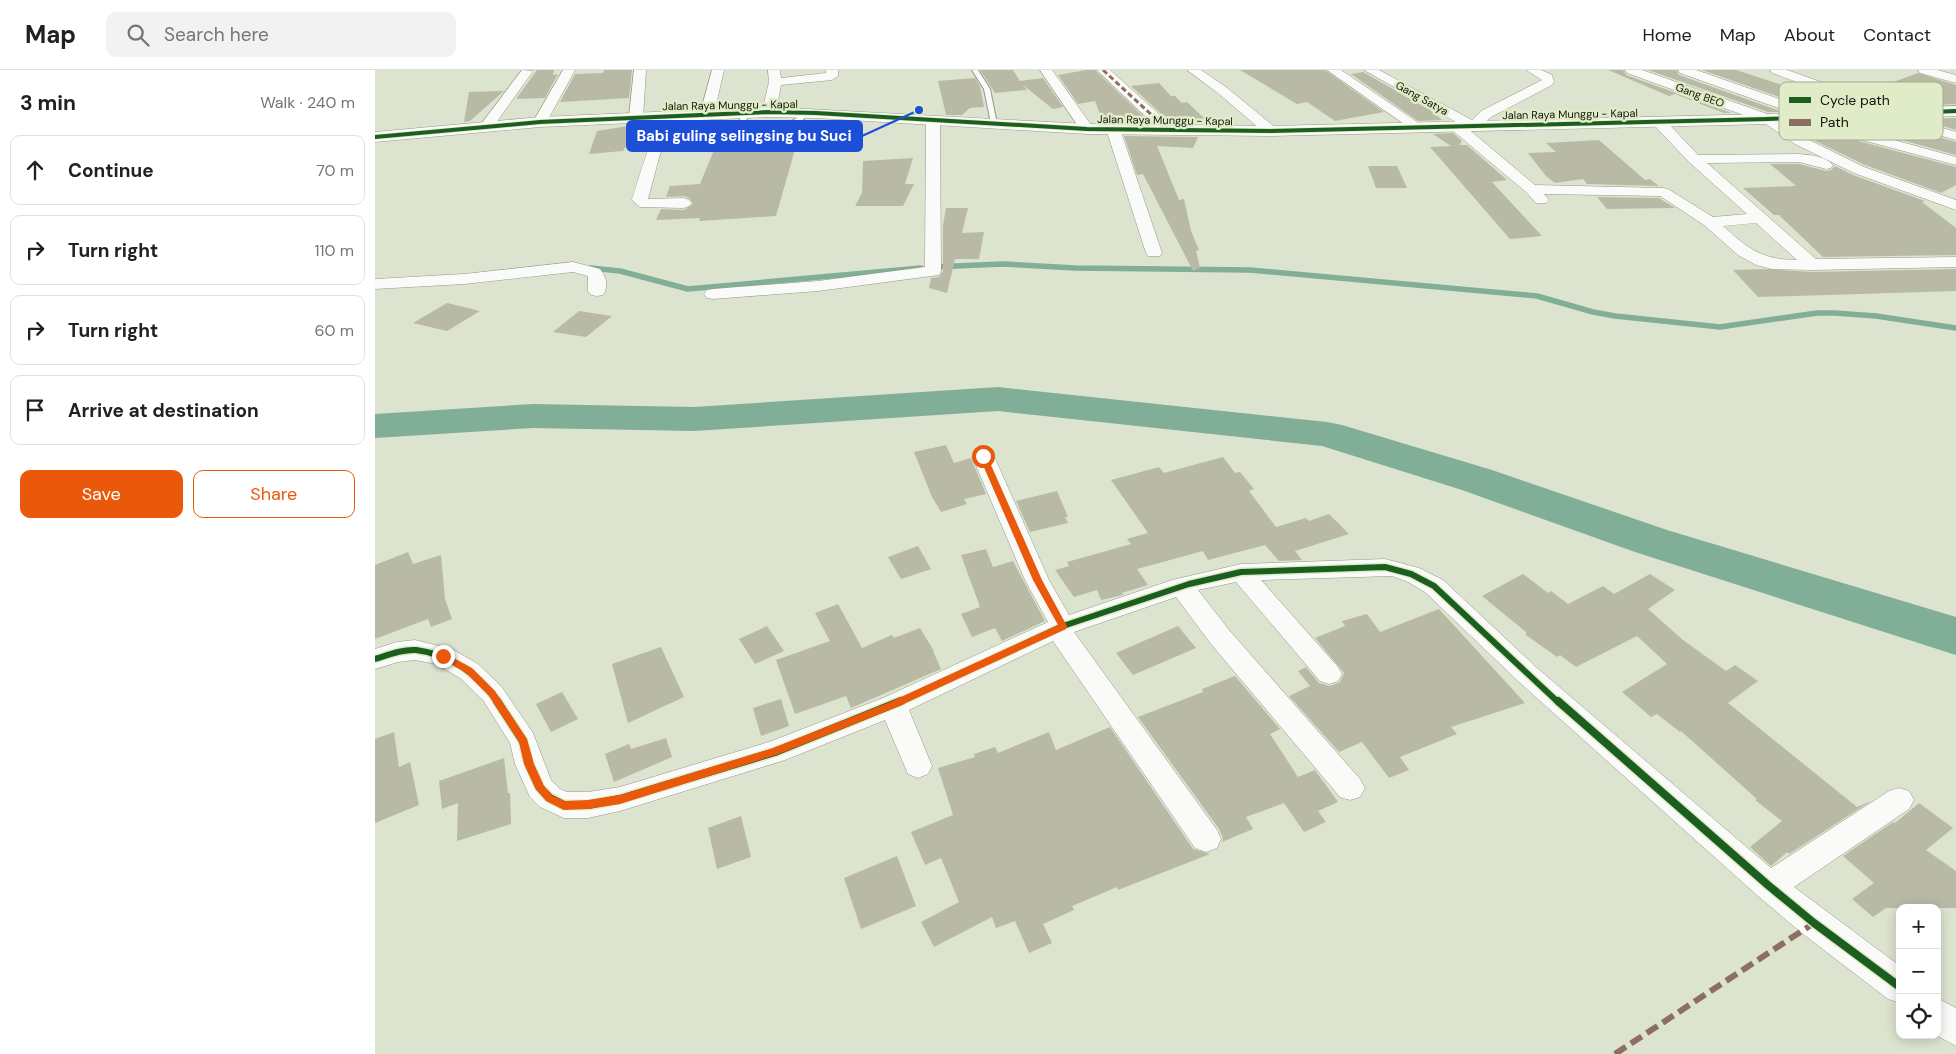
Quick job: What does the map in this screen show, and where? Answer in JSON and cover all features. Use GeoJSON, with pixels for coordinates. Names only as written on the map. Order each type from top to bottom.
{"type":"FeatureCollection","features":[{"type":"Feature","properties":{"kind":"street"},"geometry":{"type":"LineString","coordinates":[[540,122],[569,70]]}},
{"type":"Feature","properties":{"kind":"street"},"geometry":{"type":"LineString","coordinates":[[636,117],[640,70]]}},
{"type":"Feature","properties":{"kind":"street"},"geometry":{"type":"LineString","coordinates":[[707,114],[718,70]]}},
{"type":"Feature","properties":{"kind":"street"},"geometry":{"type":"LineString","coordinates":[[769,112],[774,76],[832,76],[832,70]]}},
{"type":"Feature","properties":{"kind":"street"},"geometry":{"type":"LineString","coordinates":[[1046,70],[1087,129]]}},
{"type":"Feature","properties":{"kind":"street"},"geometry":{"type":"LineString","coordinates":[[1103,70],[1168,130]]}},
{"type":"Feature","properties":{"kind":"street"},"geometry":{"type":"LineString","coordinates":[[1193,70],[1222,90],[1271,132]]}},
{"type":"Feature","properties":{"kind":"street"},"geometry":{"type":"LineString","coordinates":[[1333,70],[1419,128]]}},
{"type":"Feature","properties":{"kind":"street","name":"Gang Satya"},"geometry":{"type":"LineString","coordinates":[[1370,70],[1465,127],[1543,202]]}},
{"type":"Feature","properties":{"kind":"street"},"geometry":{"type":"LineString","coordinates":[[1465,127],[1548,82],[1548,78],[1543,74],[1532,70]]}},
{"type":"Feature","properties":{"kind":"street","name":"Gang BEO"},"geometry":{"type":"LineString","coordinates":[[1631,70],[1769,120],[1779,127]]}},
{"type":"Feature","properties":{"kind":"street"},"geometry":{"type":"LineString","coordinates":[[1683,70],[1779,104]]}},
{"type":"Feature","properties":{"kind":"street"},"geometry":{"type":"LineString","coordinates":[[1776,70],[1809,82]]}},
{"type":"Feature","properties":{"kind":"street"},"geometry":{"type":"LineString","coordinates":[[1924,70],[1956,79]]}},
{"type":"Feature","properties":{"kind":"street"},"geometry":{"type":"LineString","coordinates":[[486,127],[527,71]]}},
{"type":"Feature","properties":{"kind":"street","name":"Jalan Raya Munggu - Kapal"},"geometry":{"type":"LineString","coordinates":[[1943,112],[1956,111]]}},
{"type":"Feature","properties":{"kind":"street","name":"Jalan Raya Munggu - Kapal"},"geometry":{"type":"LineString","coordinates":[[375,137],[540,122],[769,112],[1087,129],[1271,132],[1779,120]]}},
{"type":"Feature","properties":{"kind":"street"},"geometry":{"type":"LineString","coordinates":[[670,116],[653,154],[640,200],[645,204],[684,203]]}},
{"type":"Feature","properties":{"kind":"street"},"geometry":{"type":"LineString","coordinates":[[713,294],[819,286],[933,265],[933,121]]}},
{"type":"Feature","properties":{"kind":"street"},"geometry":{"type":"LineString","coordinates":[[1659,122],[1694,159],[1813,265]]}},
{"type":"Feature","properties":{"kind":"street"},"geometry":{"type":"LineString","coordinates":[[1113,129],[1154,252]]}},
{"type":"Feature","properties":{"kind":"street"},"geometry":{"type":"LineString","coordinates":[[1943,132],[1956,136]]}},
{"type":"Feature","properties":{"kind":"street","name":"Gang BEO"},"geometry":{"type":"LineString","coordinates":[[1799,140],[1859,170],[1956,205]]}},
{"type":"Feature","properties":{"kind":"street"},"geometry":{"type":"LineString","coordinates":[[1878,140],[1956,161]]}},
{"type":"Feature","properties":{"kind":"street"},"geometry":{"type":"LineString","coordinates":[[1694,159],[1810,159],[1937,212]]}},
{"type":"Feature","properties":{"kind":"street"},"geometry":{"type":"LineString","coordinates":[[1531,189],[1663,192],[1710,222],[1742,252],[1757,261],[1777,265],[1956,262]]}},
{"type":"Feature","properties":{"kind":"street"},"geometry":{"type":"LineString","coordinates":[[1710,222],[1760,218]]}},
{"type":"Feature","properties":{"kind":"street"},"geometry":{"type":"LineString","coordinates":[[375,284],[457,280],[573,268],[597,274],[599,279],[597,291]]}},
{"type":"Feature","properties":{"kind":"street"},"geometry":{"type":"LineString","coordinates":[[983,456],[1037,580],[1061,628],[1206,839]]}},
{"type":"Feature","properties":{"kind":"street"},"geometry":{"type":"LineString","coordinates":[[375,660],[397,652],[415,650],[443,656],[469,671],[492,694],[523,741],[529,764],[540,788],[550,798],[564,805],[588,804],[629,797],[775,752],[893,705],[1061,628],[1181,586],[1241,572],[1385,567],[1422,578],[1434,586],[1528,675],[1769,886],[1814,923],[1896,984]]}},
{"type":"Feature","properties":{"kind":"street"},"geometry":{"type":"LineString","coordinates":[[1241,572],[1329,674]]}},
{"type":"Feature","properties":{"kind":"street"},"geometry":{"type":"LineString","coordinates":[[1181,586],[1220,637],[1350,788]]}},
{"type":"Feature","properties":{"kind":"street"},"geometry":{"type":"LineString","coordinates":[[893,705],[918,766]]}},
{"type":"Feature","properties":{"kind":"street"},"geometry":{"type":"LineString","coordinates":[[1769,886],[1899,800]]}},
{"type":"Feature","properties":{"kind":"street"},"geometry":{"type":"LineString","coordinates":[[1941,1018],[1956,1029]]}},
{"type":"Feature","properties":{"kind":"lane"},"geometry":{"type":"LineString","coordinates":[[975,70],[987,89],[995,123]]}},
{"type":"Feature","properties":{"kind":"lane"},"geometry":{"type":"LineString","coordinates":[[746,113],[739,130],[765,135],[787,129],[807,113]]}},
{"type":"Feature","properties":{"kind":"building"},"geometry":{"type":"Polygon","coordinates":[[[537,70],[554,70],[553,75],[558,74],[545,98],[516,99],[537,70]]]}},
{"type":"Feature","properties":{"kind":"building"},"geometry":{"type":"Polygon","coordinates":[[[604,70],[632,70],[629,98],[560,102],[575,74],[603,73],[604,70]]]}},
{"type":"Feature","properties":{"kind":"building"},"geometry":{"type":"Polygon","coordinates":[[[980,70],[1013,70],[1020,81],[1043,78],[1063,107],[1053,109],[1023,85],[1027,90],[995,93],[980,70]]]}},
{"type":"Feature","properties":{"kind":"building"},"geometry":{"type":"Polygon","coordinates":[[[1095,70],[1150,123],[1103,122],[1095,101],[1078,104],[1058,75],[1095,70]]]}},
{"type":"Feature","properties":{"kind":"building"},"geometry":{"type":"Polygon","coordinates":[[[1240,70],[1325,70],[1384,112],[1335,121],[1307,102],[1297,104],[1240,70]]]}},
{"type":"Feature","properties":{"kind":"building"},"geometry":{"type":"Polygon","coordinates":[[[1608,70],[1623,70],[1626,75],[1732,113],[1724,113],[1675,94],[1669,96],[1608,70]]]}},
{"type":"Feature","properties":{"kind":"building"},"geometry":{"type":"Polygon","coordinates":[[[1648,70],[1676,70],[1679,75],[1779,111],[1768,112],[1648,70]]]}},
{"type":"Feature","properties":{"kind":"building"},"geometry":{"type":"Polygon","coordinates":[[[1702,70],[1736,70],[1779,84],[1779,97],[1702,70]]]}},
{"type":"Feature","properties":{"kind":"building"},"geometry":{"type":"Polygon","coordinates":[[[1363,72],[1430,110],[1442,120],[1418,121],[1351,74],[1363,72]]]}},
{"type":"Feature","properties":{"kind":"building"},"geometry":{"type":"Polygon","coordinates":[[[1918,73],[1956,85],[1956,104],[1943,105],[1943,82],[1894,82],[1918,73]]]}},
{"type":"Feature","properties":{"kind":"building"},"geometry":{"type":"Polygon","coordinates":[[[975,78],[980,86],[984,107],[970,108],[962,115],[946,115],[938,81],[975,78]]]}},
{"type":"Feature","properties":{"kind":"building"},"geometry":{"type":"Polygon","coordinates":[[[1159,83],[1171,96],[1175,96],[1182,103],[1187,102],[1205,119],[1203,123],[1171,123],[1131,86],[1159,83]]]}},
{"type":"Feature","properties":{"kind":"building"},"geometry":{"type":"Polygon","coordinates":[[[504,91],[470,121],[464,122],[469,92],[504,91]]]}},
{"type":"Feature","properties":{"kind":"building"},"geometry":{"type":"Polygon","coordinates":[[[1943,118],[1956,118],[1956,130],[1943,126],[1943,118]]]}},
{"type":"Feature","properties":{"kind":"building"},"geometry":{"type":"Polygon","coordinates":[[[641,124],[623,151],[589,154],[597,131],[641,124]]]}},
{"type":"Feature","properties":{"kind":"building"},"geometry":{"type":"Polygon","coordinates":[[[1453,133],[1462,141],[1459,145],[1467,145],[1507,180],[1492,182],[1542,236],[1510,239],[1430,147],[1451,146],[1433,134],[1453,133]]]}},
{"type":"Feature","properties":{"kind":"building"},"geometry":{"type":"Polygon","coordinates":[[[1124,136],[1198,137],[1193,148],[1157,146],[1179,200],[1184,199],[1191,231],[1199,250],[1196,251],[1200,268],[1193,271],[1143,174],[1137,175],[1124,136]]]}},
{"type":"Feature","properties":{"kind":"building"},"geometry":{"type":"Polygon","coordinates":[[[1943,138],[1956,142],[1956,155],[1902,140],[1943,140],[1943,138]]]}},
{"type":"Feature","properties":{"kind":"building"},"geometry":{"type":"Polygon","coordinates":[[[1599,140],[1645,180],[1650,179],[1659,186],[1587,184],[1583,179],[1555,183],[1546,176],[1528,153],[1556,152],[1546,143],[1599,140]]]}},
{"type":"Feature","properties":{"kind":"building"},"geometry":{"type":"Polygon","coordinates":[[[1857,140],[1956,167],[1956,185],[1941,193],[1865,165],[1815,141],[1857,140]]]}},
{"type":"Feature","properties":{"kind":"building"},"geometry":{"type":"Polygon","coordinates":[[[796,146],[776,216],[699,221],[700,218],[656,220],[661,209],[684,210],[693,204],[685,196],[666,197],[670,186],[700,184],[714,150],[796,146]]]}},
{"type":"Feature","properties":{"kind":"building"},"geometry":{"type":"Polygon","coordinates":[[[913,158],[905,184],[914,184],[903,206],[855,206],[862,193],[863,161],[913,158]]]}},
{"type":"Feature","properties":{"kind":"building"},"geometry":{"type":"Polygon","coordinates":[[[1770,164],[1799,164],[1826,171],[1831,170],[1835,166],[1853,175],[1925,201],[1922,202],[1956,228],[1956,255],[1823,257],[1779,215],[1774,215],[1743,188],[1796,186],[1770,164]]]}},
{"type":"Feature","properties":{"kind":"building"},"geometry":{"type":"Polygon","coordinates":[[[1368,166],[1397,166],[1407,188],[1376,188],[1368,166]]]}},
{"type":"Feature","properties":{"kind":"building"},"geometry":{"type":"Polygon","coordinates":[[[1597,197],[1659,198],[1675,208],[1607,209],[1597,197]]]}},
{"type":"Feature","properties":{"kind":"building"},"geometry":{"type":"Polygon","coordinates":[[[946,208],[968,208],[962,233],[984,232],[979,259],[955,259],[947,293],[929,288],[931,278],[939,277],[943,271],[943,225],[946,208]]]}},
{"type":"Feature","properties":{"kind":"building"},"geometry":{"type":"Polygon","coordinates":[[[1766,269],[1812,272],[1956,269],[1956,291],[1758,297],[1733,270],[1766,269]]]}},
{"type":"Feature","properties":{"kind":"building"},"geometry":{"type":"Polygon","coordinates":[[[447,303],[480,311],[447,331],[413,323],[447,303]]]}},
{"type":"Feature","properties":{"kind":"building"},"geometry":{"type":"Polygon","coordinates":[[[579,311],[612,316],[586,337],[553,332],[579,311]]]}},
{"type":"Feature","properties":{"kind":"building"},"geometry":{"type":"Polygon","coordinates":[[[946,445],[954,463],[971,458],[986,494],[964,499],[967,504],[941,512],[932,497],[914,452],[946,445]]]}},
{"type":"Feature","properties":{"kind":"building"},"geometry":{"type":"Polygon","coordinates":[[[1223,457],[1235,473],[1240,472],[1254,489],[1249,491],[1276,527],[1306,518],[1309,521],[1329,514],[1349,534],[1295,551],[1302,560],[1279,561],[1265,545],[1208,560],[1203,551],[1137,569],[1148,585],[1122,593],[1123,595],[1101,600],[1097,590],[1074,597],[1055,570],[1069,566],[1067,562],[1131,544],[1127,539],[1148,533],[1111,480],[1159,467],[1164,473],[1223,457]]]}},
{"type":"Feature","properties":{"kind":"building"},"geometry":{"type":"Polygon","coordinates":[[[1057,491],[1068,517],[1065,517],[1068,523],[1030,532],[1016,501],[1057,491]]]}},
{"type":"Feature","properties":{"kind":"building"},"geometry":{"type":"Polygon","coordinates":[[[918,546],[931,569],[901,579],[888,557],[918,546]]]}},
{"type":"Feature","properties":{"kind":"building"},"geometry":{"type":"Polygon","coordinates":[[[986,549],[993,567],[1013,561],[1045,621],[1002,641],[995,628],[972,637],[961,614],[980,607],[961,555],[986,549]]]}},
{"type":"Feature","properties":{"kind":"building"},"geometry":{"type":"Polygon","coordinates":[[[408,552],[413,564],[441,555],[445,599],[452,619],[431,627],[428,619],[375,639],[375,565],[408,552]]]}},
{"type":"Feature","properties":{"kind":"building"},"geometry":{"type":"Polygon","coordinates":[[[1523,574],[1548,593],[1551,591],[1568,604],[1603,586],[1614,594],[1650,574],[1675,590],[1648,609],[1683,640],[1726,671],[1735,665],[1758,681],[1728,703],[1857,807],[1871,801],[1789,854],[1787,852],[1771,866],[1750,847],[1782,821],[1755,800],[1757,799],[1681,731],[1657,714],[1651,717],[1622,692],[1667,664],[1637,636],[1576,667],[1560,655],[1557,657],[1526,635],[1526,632],[1482,596],[1523,574]]]}},
{"type":"Feature","properties":{"kind":"building"},"geometry":{"type":"Polygon","coordinates":[[[838,604],[862,648],[892,635],[894,638],[920,628],[934,651],[941,669],[851,708],[846,696],[795,714],[776,660],[830,641],[815,613],[838,604]]]}},
{"type":"Feature","properties":{"kind":"building"},"geometry":{"type":"Polygon","coordinates":[[[1439,609],[1525,703],[1451,727],[1457,734],[1400,757],[1409,770],[1389,778],[1362,742],[1339,752],[1289,696],[1310,686],[1298,671],[1306,667],[1319,683],[1330,686],[1340,682],[1344,673],[1315,638],[1345,626],[1342,621],[1367,614],[1380,632],[1439,609]]]}},
{"type":"Feature","properties":{"kind":"building"},"geometry":{"type":"Polygon","coordinates":[[[767,626],[784,651],[755,664],[739,639],[767,626]]]}},
{"type":"Feature","properties":{"kind":"building"},"geometry":{"type":"Polygon","coordinates":[[[1178,626],[1196,648],[1133,675],[1116,653],[1178,626]]]}},
{"type":"Feature","properties":{"kind":"building"},"geometry":{"type":"Polygon","coordinates":[[[661,647],[684,697],[628,723],[612,664],[661,647]]]}},
{"type":"Feature","properties":{"kind":"building"},"geometry":{"type":"Polygon","coordinates":[[[1235,676],[1280,729],[1270,734],[1298,777],[1315,770],[1338,802],[1318,811],[1326,822],[1304,832],[1284,803],[1246,817],[1253,829],[1222,842],[1223,838],[1219,829],[1138,717],[1203,692],[1202,689],[1235,676]]]}},
{"type":"Feature","properties":{"kind":"building"},"geometry":{"type":"Polygon","coordinates":[[[562,692],[578,719],[551,732],[536,704],[562,692]]]}},
{"type":"Feature","properties":{"kind":"building"},"geometry":{"type":"Polygon","coordinates":[[[781,699],[789,726],[761,736],[753,708],[781,699]]]}},
{"type":"Feature","properties":{"kind":"building"},"geometry":{"type":"Polygon","coordinates":[[[1110,727],[1193,849],[1210,854],[1118,890],[1117,887],[1072,906],[1074,910],[1043,924],[1052,943],[1029,953],[1015,921],[996,928],[992,917],[934,947],[921,922],[959,902],[941,858],[925,865],[911,832],[953,815],[938,768],[975,757],[974,754],[995,747],[998,753],[1049,732],[1056,750],[1110,727]]]}},
{"type":"Feature","properties":{"kind":"building"},"geometry":{"type":"Polygon","coordinates":[[[394,732],[399,767],[410,762],[419,805],[375,823],[375,739],[394,732]]]}},
{"type":"Feature","properties":{"kind":"building"},"geometry":{"type":"Polygon","coordinates":[[[666,738],[672,757],[614,782],[605,754],[629,744],[631,749],[666,738]]]}},
{"type":"Feature","properties":{"kind":"building"},"geometry":{"type":"Polygon","coordinates":[[[504,758],[508,793],[510,793],[511,824],[457,841],[458,803],[442,809],[439,781],[504,758]]]}},
{"type":"Feature","properties":{"kind":"building"},"geometry":{"type":"Polygon","coordinates":[[[1919,803],[1953,828],[1926,850],[1956,871],[1956,908],[1941,908],[1941,904],[1896,904],[1896,908],[1886,908],[1873,917],[1852,899],[1874,883],[1843,856],[1893,822],[1895,823],[1919,803]]]}},
{"type":"Feature","properties":{"kind":"building"},"geometry":{"type":"Polygon","coordinates":[[[741,816],[751,857],[717,869],[708,828],[741,816]]]}},
{"type":"Feature","properties":{"kind":"building"},"geometry":{"type":"Polygon","coordinates":[[[897,856],[916,906],[861,929],[844,878],[897,856]]]}},
{"type":"Feature","properties":{"kind":"waterway"},"geometry":{"type":"LineString","coordinates":[[932,267],[1003,264],[1075,268],[1250,270],[1537,296],[1593,312],[1615,316],[1720,327],[1817,313],[1835,313],[1876,316],[1956,328]]}},
{"type":"Feature","properties":{"kind":"waterway"},"geometry":{"type":"LineString","coordinates":[[591,268],[620,271],[688,289],[921,268]]}},
{"type":"Feature","properties":{"kind":"waterway"},"geometry":{"type":"LineString","coordinates":[[375,426],[533,416],[694,419],[998,399],[1327,434],[1477,480],[1651,541],[1956,636]]}},
{"type":"Feature","properties":{"kind":"marked path"},"geometry":{"type":"LineString","coordinates":[[1103,70],[1168,130]]}},
{"type":"Feature","properties":{"kind":"marked path"},"geometry":{"type":"LineString","coordinates":[[1615,1054],[1814,923]]}},
{"type":"Feature","properties":{"kind":"cycle path"},"geometry":{"type":"LineString","coordinates":[[1943,112],[1956,111]]}},
{"type":"Feature","properties":{"kind":"cycle path"},"geometry":{"type":"LineString","coordinates":[[375,137],[540,122],[769,112],[816,113],[1087,129],[1271,131],[1779,119]]}},
{"type":"Feature","properties":{"kind":"cycle path"},"geometry":{"type":"LineString","coordinates":[[375,659],[397,652],[415,650],[443,656],[469,671],[492,693],[523,741],[529,764],[540,788],[550,798],[564,805],[588,805],[620,799],[775,752],[893,705],[1063,626],[1189,584],[1241,572],[1392,568],[1417,576],[1434,586],[1528,675],[1769,886],[1814,923],[1896,984]]}},
{"type":"Feature","properties":{"kind":"place","name":"Babi guling selingsing bu Suci"},"geometry":{"type":"Point","coordinates":[919,110]}},
{"type":"Feature","properties":{"kind":"route"},"geometry":{"type":"LineString","coordinates":[[443,656],[469,671],[492,694],[523,741],[529,764],[540,788],[550,798],[564,805],[588,804],[620,799],[775,752],[893,705],[1063,626],[1037,580],[983,456]]}}]}
